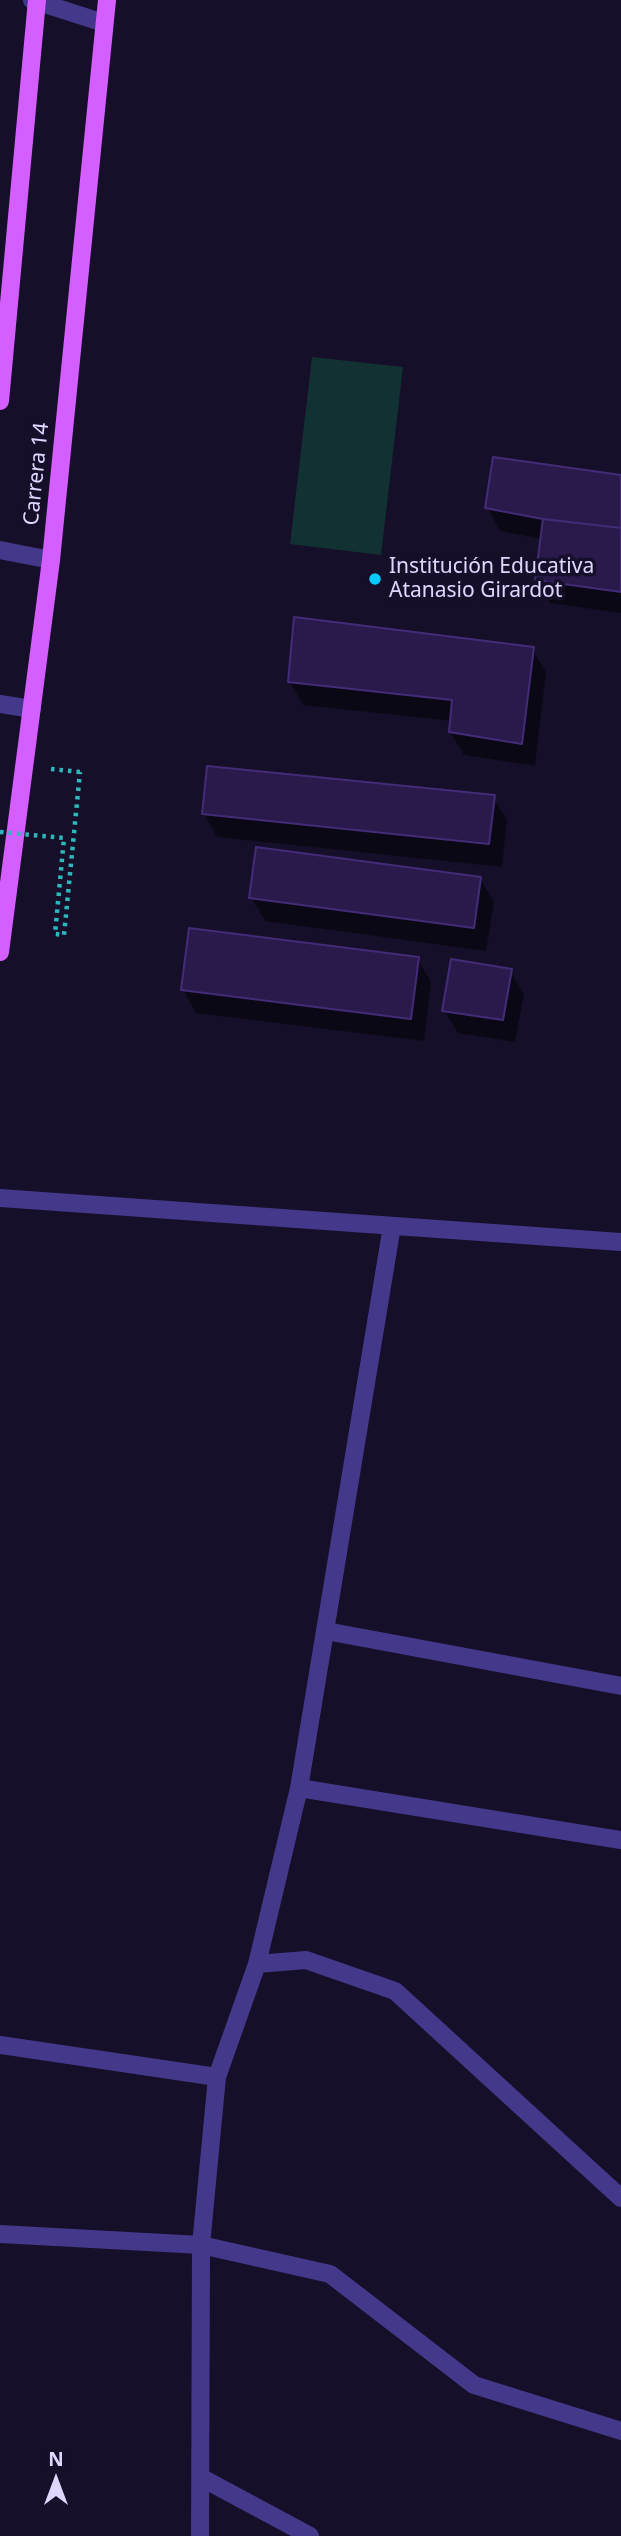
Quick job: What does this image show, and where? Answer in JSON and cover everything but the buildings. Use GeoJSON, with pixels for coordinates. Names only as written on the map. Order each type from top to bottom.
{"type":"FeatureCollection","features":[{"type":"Feature","properties":{"kind":"main road","name":"Carrera 14"},"geometry":{"type":"LineString","coordinates":[[0,952],[51,559],[107,0]]}},
{"type":"Feature","properties":{"kind":"main road"},"geometry":{"type":"LineString","coordinates":[[0,401],[35,1]]}},
{"type":"Feature","properties":{"kind":"street"},"geometry":{"type":"LineString","coordinates":[[35,1],[104,23]]}},
{"type":"Feature","properties":{"kind":"street"},"geometry":{"type":"LineString","coordinates":[[0,550],[51,559]]}},
{"type":"Feature","properties":{"kind":"street"},"geometry":{"type":"LineString","coordinates":[[0,704],[32,709]]}},
{"type":"Feature","properties":{"kind":"street"},"geometry":{"type":"LineString","coordinates":[[0,1198],[621,1242]]}},
{"type":"Feature","properties":{"kind":"street"},"geometry":{"type":"LineString","coordinates":[[200,2536],[201,2245],[217,2077],[257,1964],[299,1788],[392,1226]]}},
{"type":"Feature","properties":{"kind":"street"},"geometry":{"type":"LineString","coordinates":[[326,1631],[621,1686]]}},
{"type":"Feature","properties":{"kind":"street"},"geometry":{"type":"LineString","coordinates":[[299,1788],[621,1840]]}},
{"type":"Feature","properties":{"kind":"street"},"geometry":{"type":"LineString","coordinates":[[257,1964],[306,1960],[395,1991],[621,2198]]}},
{"type":"Feature","properties":{"kind":"street"},"geometry":{"type":"LineString","coordinates":[[0,2045],[217,2077]]}},
{"type":"Feature","properties":{"kind":"street"},"geometry":{"type":"LineString","coordinates":[[0,2234],[201,2245],[330,2274],[474,2385],[621,2431]]}},
{"type":"Feature","properties":{"kind":"street"},"geometry":{"type":"LineString","coordinates":[[202,2478],[310,2536]]}},
{"type":"Feature","properties":{"kind":"path"},"geometry":{"type":"LineString","coordinates":[[0,832],[64,838],[55,934],[64,935],[80,772]]}},
{"type":"Feature","properties":{"kind":"green space"},"geometry":{"type":"Polygon","coordinates":[[[312,357],[403,367],[381,555],[290,544],[312,357]]]}},
{"type":"Feature","properties":{"kind":"place","name":"Institución Educativa Atanasio Girardot"},"geometry":{"type":"Point","coordinates":[375,579]}}]}
